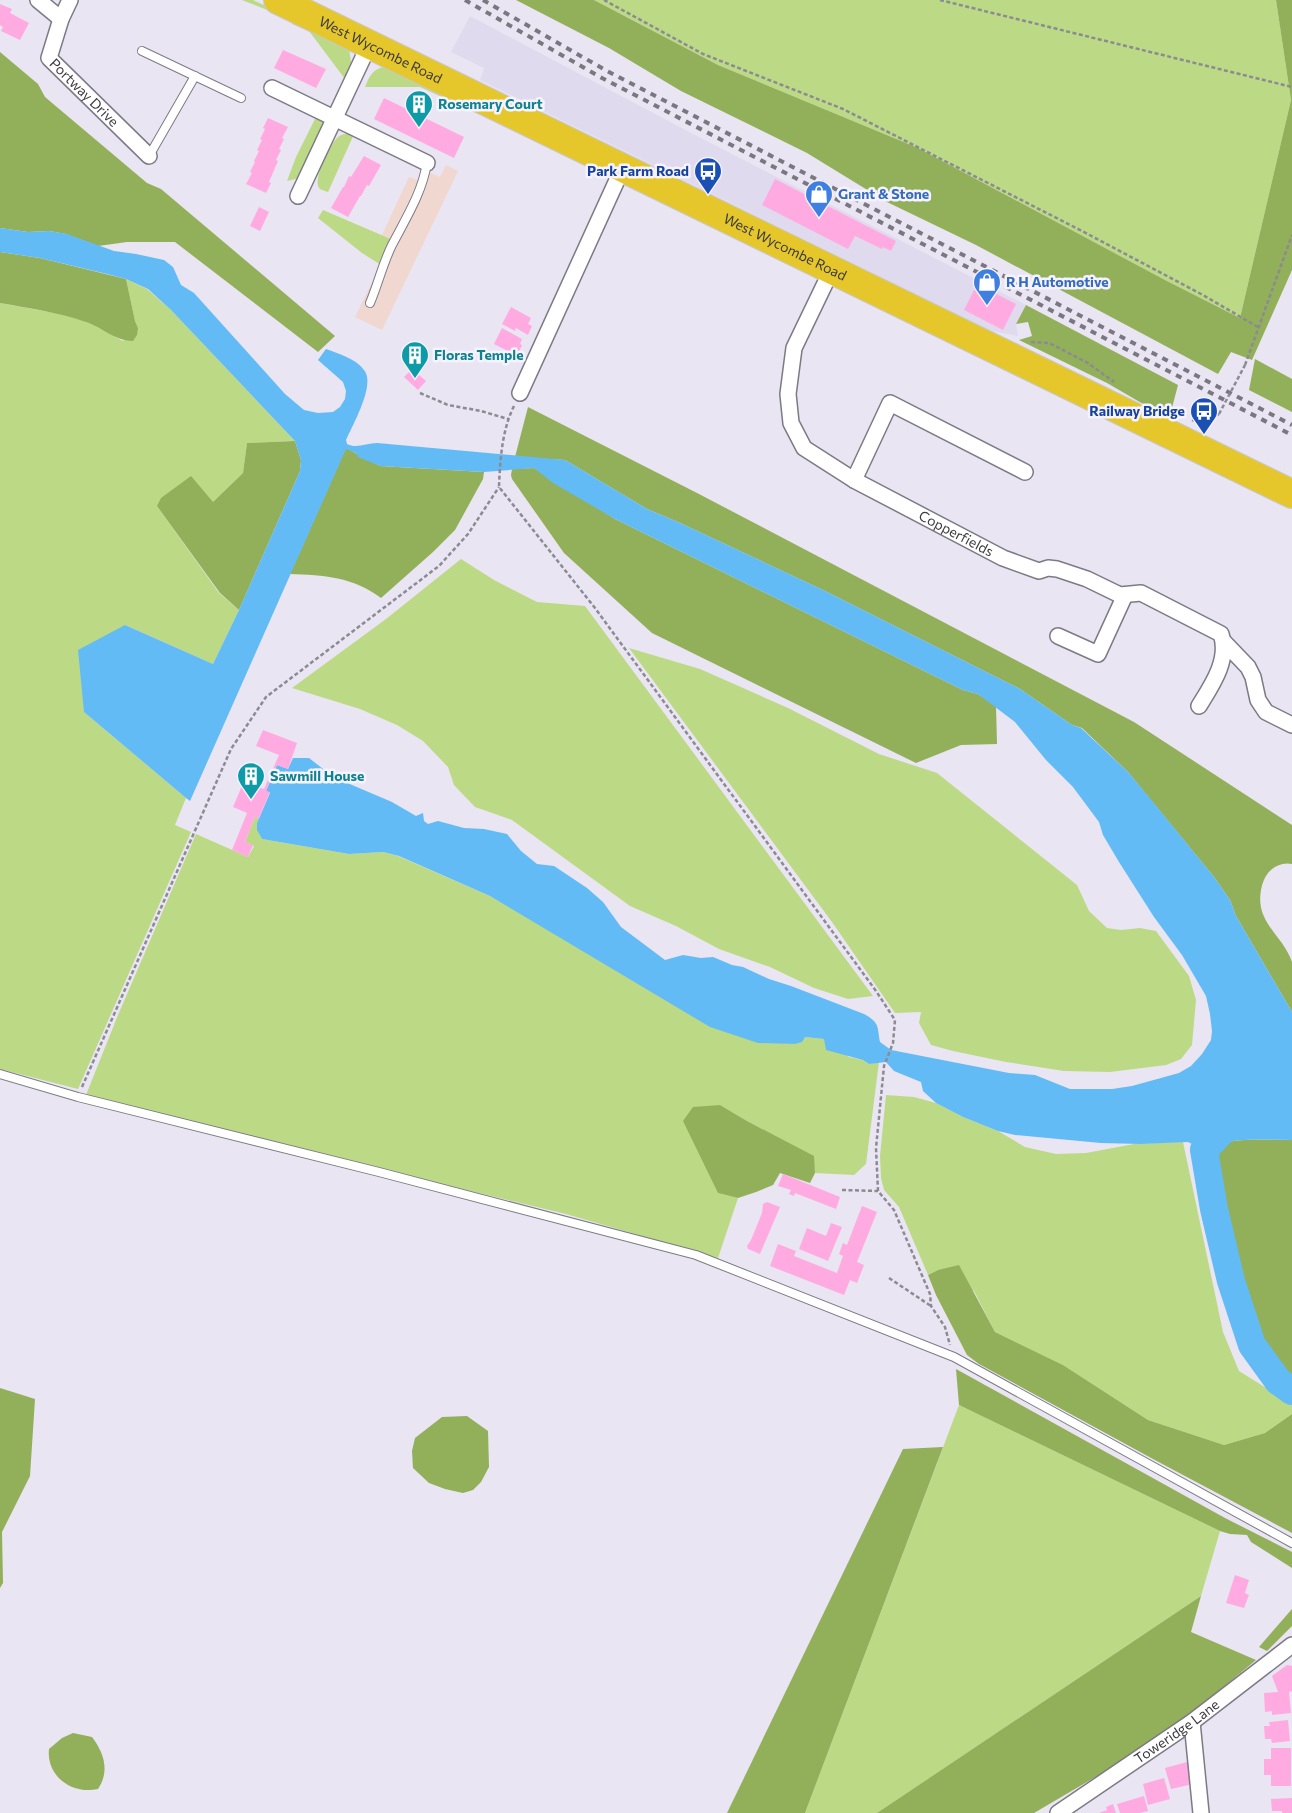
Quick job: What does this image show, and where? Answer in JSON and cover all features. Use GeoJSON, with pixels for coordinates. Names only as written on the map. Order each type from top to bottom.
{"type":"FeatureCollection","features":[{"type":"Feature","properties":{"kind":"highway","name":"West Wycombe Road"},"geometry":{"type":"LineString","coordinates":[[278,0],[1292,494]]}},
{"type":"Feature","properties":{"kind":"street"},"geometry":{"type":"LineString","coordinates":[[38,0],[61,19]]}},
{"type":"Feature","properties":{"kind":"street","name":"Portway Drive"},"geometry":{"type":"LineString","coordinates":[[70,0],[61,19],[49,58],[149,156]]}},
{"type":"Feature","properties":{"kind":"street"},"geometry":{"type":"LineString","coordinates":[[298,196],[369,45]]}},
{"type":"Feature","properties":{"kind":"street"},"geometry":{"type":"LineString","coordinates":[[272,88],[427,163]]}},
{"type":"Feature","properties":{"kind":"street"},"geometry":{"type":"LineString","coordinates":[[520,393],[623,167]]}},
{"type":"Feature","properties":{"kind":"street","name":"Copperfields"},"geometry":{"type":"LineString","coordinates":[[832,269],[794,348],[788,394],[791,423],[804,448],[854,480],[1004,558],[1039,571],[1048,568],[1057,569],[1087,579],[1120,595],[1141,593],[1221,634],[1224,642],[1248,667],[1253,677],[1258,700],[1266,712],[1292,725]]}},
{"type":"Feature","properties":{"kind":"street"},"geometry":{"type":"LineString","coordinates":[[854,480],[890,403],[1025,472]]}},
{"type":"Feature","properties":{"kind":"street"},"geometry":{"type":"LineString","coordinates":[[1058,636],[1098,654],[1125,595]]}},
{"type":"Feature","properties":{"kind":"street"},"geometry":{"type":"LineString","coordinates":[[1199,706],[1216,678],[1224,642]]}},
{"type":"Feature","properties":{"kind":"street","name":"Toweridge Lane"},"geometry":{"type":"LineString","coordinates":[[1058,1813],[1192,1722],[1292,1645]]}},
{"type":"Feature","properties":{"kind":"street"},"geometry":{"type":"LineString","coordinates":[[1192,1722],[1201,1813]]}},
{"type":"Feature","properties":{"kind":"lane"},"geometry":{"type":"LineString","coordinates":[[142,51],[241,98]]}},
{"type":"Feature","properties":{"kind":"lane"},"geometry":{"type":"LineString","coordinates":[[149,156],[194,76]]}},
{"type":"Feature","properties":{"kind":"lane"},"geometry":{"type":"LineString","coordinates":[[370,303],[391,247],[418,195],[427,163]]}},
{"type":"Feature","properties":{"kind":"lane"},"geometry":{"type":"LineString","coordinates":[[0,1074],[78,1097],[379,1172],[696,1255],[954,1357],[1292,1543]]}},
{"type":"Feature","properties":{"kind":"path"},"geometry":{"type":"LineString","coordinates":[[604,0],[703,54],[843,109],[1108,244],[1258,327]]}},
{"type":"Feature","properties":{"kind":"path"},"geometry":{"type":"LineString","coordinates":[[940,0],[1292,87]]}},
{"type":"Feature","properties":{"kind":"path"},"geometry":{"type":"LineString","coordinates":[[1219,414],[1245,365],[1292,235]]}},
{"type":"Feature","properties":{"kind":"path"},"geometry":{"type":"LineString","coordinates":[[420,393],[448,405],[481,411],[508,419]]}},
{"type":"Feature","properties":{"kind":"path"},"geometry":{"type":"LineString","coordinates":[[78,1097],[231,749],[266,698],[439,566],[468,534],[499,487],[508,419],[520,393]]}},
{"type":"Feature","properties":{"kind":"path"},"geometry":{"type":"LineString","coordinates":[[499,487],[595,608],[876,991],[895,1020],[893,1044],[884,1066],[876,1148],[878,1191],[894,1210],[930,1294],[932,1306],[944,1326],[954,1357]]}},
{"type":"Feature","properties":{"kind":"path"},"geometry":{"type":"LineString","coordinates":[[842,1190],[878,1191]]}},
{"type":"Feature","properties":{"kind":"path"},"geometry":{"type":"LineString","coordinates":[[889,1278],[932,1306]]}},
{"type":"Feature","properties":{"kind":"shaded area"},"geometry":{"type":"Polygon","coordinates":[[[470,16],[691,133],[1026,305],[1016,324],[1018,336],[991,331],[480,80],[484,68],[451,52],[470,16]]]}},
{"type":"Feature","properties":{"kind":"shaded area"},"geometry":{"type":"Polygon","coordinates":[[[446,165],[458,171],[382,330],[355,317],[393,240],[382,235],[409,177],[420,181],[422,175],[419,168],[440,177],[446,165]]]}},
{"type":"Feature","properties":{"kind":"green space"},"geometry":{"type":"Polygon","coordinates":[[[242,0],[253,0],[335,37],[349,48],[352,69],[345,79],[309,31],[292,24],[293,20],[242,0]]]}},
{"type":"Feature","properties":{"kind":"green space"},"geometry":{"type":"Polygon","coordinates":[[[516,0],[594,0],[718,65],[918,148],[1240,318],[1291,100],[1276,0],[1292,0],[1292,270],[1252,360],[1231,352],[1218,374],[976,245],[887,202],[807,153],[681,91],[609,48],[516,0]]]}},
{"type":"Feature","properties":{"kind":"green space"},"geometry":{"type":"Polygon","coordinates":[[[594,0],[1276,0],[1291,100],[1240,318],[918,148],[718,65],[594,0]]]}},
{"type":"Feature","properties":{"kind":"green space"},"geometry":{"type":"Polygon","coordinates":[[[0,52],[38,84],[45,97],[147,183],[161,189],[335,336],[318,352],[175,242],[127,242],[98,246],[66,234],[0,228],[0,52]]]}},
{"type":"Feature","properties":{"kind":"green space"},"geometry":{"type":"Polygon","coordinates":[[[383,67],[396,69],[484,114],[483,116],[420,87],[365,87],[371,74],[383,67]]]}},
{"type":"Feature","properties":{"kind":"green space"},"geometry":{"type":"Polygon","coordinates":[[[316,117],[323,121],[325,130],[300,178],[287,181],[296,157],[316,117]]]}},
{"type":"Feature","properties":{"kind":"green space"},"geometry":{"type":"Polygon","coordinates":[[[354,134],[328,192],[320,189],[318,179],[330,148],[341,135],[354,134]]]}},
{"type":"Feature","properties":{"kind":"green space"},"geometry":{"type":"Polygon","coordinates":[[[323,210],[393,240],[381,265],[362,253],[318,218],[323,210]]]}},
{"type":"Feature","properties":{"kind":"green space"},"geometry":{"type":"Polygon","coordinates":[[[0,252],[40,258],[126,279],[138,328],[137,335],[133,341],[120,339],[90,323],[42,310],[0,303],[0,252]]]}},
{"type":"Feature","properties":{"kind":"green space"},"geometry":{"type":"Polygon","coordinates":[[[126,279],[147,289],[171,310],[295,441],[247,443],[243,473],[212,503],[157,506],[219,593],[239,610],[213,664],[125,625],[84,712],[186,798],[175,825],[191,832],[78,1089],[0,1069],[0,303],[60,314],[86,321],[123,341],[138,328],[126,279]]]}},
{"type":"Feature","properties":{"kind":"green space"},"geometry":{"type":"Polygon","coordinates":[[[1026,305],[1178,385],[1169,419],[1107,383],[1019,340],[1032,336],[1028,322],[1016,324],[1026,305]]]}},
{"type":"Feature","properties":{"kind":"green space"},"geometry":{"type":"Polygon","coordinates":[[[1255,359],[1292,379],[1292,412],[1249,390],[1255,359]]]}},
{"type":"Feature","properties":{"kind":"green space"},"geometry":{"type":"Polygon","coordinates":[[[528,407],[699,494],[1134,722],[1292,825],[1292,864],[1279,865],[1268,873],[1262,886],[1260,901],[1266,920],[1283,944],[1292,962],[1292,1012],[1236,916],[1230,900],[1214,877],[1128,772],[1082,728],[1072,725],[1020,689],[823,590],[647,509],[565,460],[515,457],[528,407]]]}},
{"type":"Feature","properties":{"kind":"green space"},"geometry":{"type":"Polygon","coordinates":[[[295,441],[301,460],[300,471],[239,610],[220,593],[157,506],[161,498],[191,476],[213,502],[243,473],[247,443],[295,441]]]}},
{"type":"Feature","properties":{"kind":"green space"},"geometry":{"type":"Polygon","coordinates":[[[346,448],[380,466],[484,472],[483,479],[455,530],[381,598],[360,586],[338,578],[290,574],[346,448]]]}},
{"type":"Feature","properties":{"kind":"green space"},"geometry":{"type":"Polygon","coordinates":[[[534,468],[615,519],[963,690],[978,694],[996,706],[997,744],[961,745],[916,763],[652,633],[564,553],[512,479],[512,469],[534,468]]]}},
{"type":"Feature","properties":{"kind":"green space"},"geometry":{"type":"Polygon","coordinates":[[[461,559],[494,580],[537,602],[585,606],[873,996],[848,999],[814,988],[770,967],[719,949],[676,926],[630,906],[512,820],[475,807],[454,785],[448,767],[423,741],[397,725],[360,709],[292,688],[386,619],[461,559]]]}},
{"type":"Feature","properties":{"kind":"green space"},"geometry":{"type":"Polygon","coordinates":[[[629,648],[700,669],[788,708],[879,754],[937,773],[1077,885],[1089,911],[1107,928],[1121,930],[1140,928],[1156,931],[1189,976],[1196,1000],[1192,1045],[1181,1059],[1166,1065],[1110,1072],[1064,1071],[1006,1062],[931,1045],[919,1023],[921,1012],[895,1013],[832,922],[629,648]]]}},
{"type":"Feature","properties":{"kind":"green space"},"geometry":{"type":"Polygon","coordinates":[[[255,817],[259,818],[257,826],[262,839],[349,854],[383,852],[398,856],[490,896],[681,1008],[784,1043],[795,1044],[805,1037],[824,1039],[849,1057],[863,1060],[869,1064],[879,1062],[866,1164],[854,1175],[815,1173],[813,1156],[720,1105],[718,1193],[738,1198],[718,1258],[566,1214],[262,1141],[86,1095],[118,1015],[196,834],[248,857],[254,846],[245,842],[255,817]]]}},
{"type":"Feature","properties":{"kind":"green space"},"geometry":{"type":"Polygon","coordinates":[[[886,1095],[914,1097],[936,1103],[963,1117],[998,1131],[1025,1147],[1056,1154],[1086,1153],[1134,1144],[1183,1142],[1223,1332],[1239,1371],[1292,1404],[1292,1414],[1265,1433],[1224,1445],[1148,1420],[1063,1365],[995,1332],[974,1291],[938,1270],[928,1275],[899,1207],[884,1190],[881,1178],[880,1156],[886,1095]]]}},
{"type":"Feature","properties":{"kind":"green space"},"geometry":{"type":"Polygon","coordinates":[[[720,1105],[814,1156],[815,1173],[810,1183],[780,1173],[773,1185],[738,1198],[718,1193],[683,1121],[693,1107],[720,1105]]]}},
{"type":"Feature","properties":{"kind":"green space"},"geometry":{"type":"Polygon","coordinates":[[[1258,1139],[1292,1140],[1292,1391],[1278,1381],[1252,1345],[1231,1281],[1214,1209],[1204,1150],[1235,1141],[1258,1139]]]}},
{"type":"Feature","properties":{"kind":"green space"},"geometry":{"type":"Polygon","coordinates":[[[959,1265],[995,1332],[1063,1365],[1148,1420],[1224,1445],[1265,1433],[1292,1414],[1292,1533],[979,1364],[967,1355],[936,1295],[928,1275],[938,1270],[959,1265]]]}},
{"type":"Feature","properties":{"kind":"green space"},"geometry":{"type":"Polygon","coordinates":[[[956,1369],[1225,1518],[1292,1552],[1292,1568],[1251,1542],[1247,1535],[1230,1534],[1220,1531],[959,1405],[956,1369]]]}},
{"type":"Feature","properties":{"kind":"green space"},"geometry":{"type":"Polygon","coordinates":[[[0,1388],[35,1399],[30,1476],[2,1532],[3,1583],[0,1588],[0,1388]]]}},
{"type":"Feature","properties":{"kind":"green space"},"geometry":{"type":"Polygon","coordinates":[[[959,1405],[1220,1531],[1201,1596],[877,1813],[805,1813],[959,1405]]]}},
{"type":"Feature","properties":{"kind":"green space"},"geometry":{"type":"Polygon","coordinates":[[[467,1416],[488,1431],[489,1467],[481,1482],[473,1490],[463,1493],[429,1483],[413,1468],[412,1451],[415,1438],[442,1417],[467,1416]]]}},
{"type":"Feature","properties":{"kind":"green space"},"geometry":{"type":"Polygon","coordinates":[[[943,1447],[805,1813],[727,1813],[903,1449],[943,1447]]]}},
{"type":"Feature","properties":{"kind":"green space"},"geometry":{"type":"Polygon","coordinates":[[[1201,1596],[1191,1632],[1256,1660],[1162,1738],[1034,1813],[877,1813],[1201,1596]]]}},
{"type":"Feature","properties":{"kind":"green space"},"geometry":{"type":"Polygon","coordinates":[[[1292,1609],[1292,1626],[1267,1651],[1259,1647],[1292,1609]]]}},
{"type":"Feature","properties":{"kind":"green space"},"geometry":{"type":"Polygon","coordinates":[[[73,1733],[92,1737],[100,1749],[105,1769],[98,1789],[88,1790],[70,1786],[56,1775],[52,1767],[49,1759],[49,1749],[62,1738],[73,1733]]]}},
{"type":"Feature","properties":{"kind":"water"},"geometry":{"type":"Polygon","coordinates":[[[0,228],[67,234],[114,251],[164,260],[173,267],[181,285],[194,293],[285,394],[304,410],[318,413],[333,412],[340,407],[345,399],[346,391],[343,382],[318,360],[326,349],[351,359],[364,370],[367,376],[367,385],[358,415],[346,440],[347,444],[358,446],[377,443],[565,460],[647,509],[823,590],[1020,689],[1072,725],[1081,728],[1128,772],[1214,877],[1230,900],[1236,916],[1292,1012],[1292,1140],[1258,1139],[1235,1141],[1204,1150],[1188,1142],[1101,1143],[1015,1135],[998,1131],[963,1117],[936,1103],[923,1091],[921,1082],[894,1071],[886,1062],[869,1064],[863,1060],[826,1050],[824,1039],[805,1037],[802,1042],[795,1044],[758,1043],[710,1027],[490,896],[399,856],[383,852],[349,854],[262,839],[257,830],[257,823],[270,793],[266,791],[277,765],[288,769],[293,758],[309,758],[327,772],[392,802],[416,816],[423,813],[424,821],[428,824],[438,821],[464,828],[484,829],[507,834],[521,851],[537,864],[554,866],[587,888],[603,902],[621,927],[665,960],[683,955],[701,958],[713,957],[864,1014],[878,1028],[880,1042],[891,1050],[1009,1073],[1035,1075],[1070,1089],[1112,1089],[1132,1086],[1179,1073],[1191,1066],[1202,1054],[1211,1040],[1212,1031],[1206,996],[1182,955],[1154,917],[1119,862],[1103,835],[1099,822],[1073,787],[1046,760],[1015,722],[978,694],[963,690],[615,519],[553,483],[534,468],[484,472],[380,466],[358,457],[356,453],[346,449],[190,801],[84,712],[78,650],[125,625],[213,664],[239,610],[300,471],[301,460],[295,441],[171,310],[148,289],[126,279],[107,274],[40,258],[0,252],[0,228]]]}},
{"type":"Feature","properties":{"kind":"building"},"geometry":{"type":"Polygon","coordinates":[[[0,4],[12,9],[10,13],[29,23],[20,40],[1,31],[3,27],[0,25],[0,4]]]}},
{"type":"Feature","properties":{"kind":"building"},"geometry":{"type":"Polygon","coordinates":[[[283,50],[326,69],[316,88],[274,68],[283,50]]]}},
{"type":"Feature","properties":{"kind":"building","name":"Rosemary Court"},"geometry":{"type":"Polygon","coordinates":[[[384,98],[464,137],[454,158],[374,119],[384,98]]]}},
{"type":"Feature","properties":{"kind":"building"},"geometry":{"type":"Polygon","coordinates":[[[268,118],[288,127],[282,138],[284,139],[279,149],[281,150],[276,160],[278,161],[266,193],[246,184],[252,173],[250,172],[259,151],[257,150],[262,140],[260,139],[265,129],[263,128],[268,118]]]}},
{"type":"Feature","properties":{"kind":"building"},"geometry":{"type":"Polygon","coordinates":[[[364,156],[381,165],[348,217],[331,208],[349,176],[351,177],[364,156]]]}},
{"type":"Feature","properties":{"kind":"building"},"geometry":{"type":"Polygon","coordinates":[[[775,179],[896,241],[891,251],[883,247],[882,249],[855,236],[848,249],[762,205],[775,179]]]}},
{"type":"Feature","properties":{"kind":"building"},"geometry":{"type":"Polygon","coordinates":[[[259,207],[269,212],[260,231],[250,226],[259,207]]]}},
{"type":"Feature","properties":{"kind":"building"},"geometry":{"type":"Polygon","coordinates":[[[977,284],[1016,304],[1003,330],[964,310],[977,284]]]}},
{"type":"Feature","properties":{"kind":"building"},"geometry":{"type":"Polygon","coordinates":[[[511,307],[531,318],[528,324],[532,326],[528,335],[516,328],[515,331],[502,324],[511,307]]]}},
{"type":"Feature","properties":{"kind":"building"},"geometry":{"type":"Polygon","coordinates":[[[502,328],[522,339],[520,344],[522,345],[517,356],[494,344],[502,328]]]}},
{"type":"Feature","properties":{"kind":"building","name":"Floras Temple"},"geometry":{"type":"Polygon","coordinates":[[[412,369],[426,381],[418,390],[404,377],[412,369]]]}},
{"type":"Feature","properties":{"kind":"building","name":"Sawmill House"},"geometry":{"type":"Polygon","coordinates":[[[263,730],[297,743],[288,769],[277,765],[266,791],[270,792],[259,818],[255,817],[245,842],[253,845],[248,857],[232,850],[247,813],[233,807],[244,781],[264,789],[279,755],[256,746],[263,730]]]}},
{"type":"Feature","properties":{"kind":"building"},"geometry":{"type":"Polygon","coordinates":[[[783,1174],[840,1197],[836,1209],[795,1193],[794,1196],[789,1194],[791,1190],[778,1186],[783,1174]]]}},
{"type":"Feature","properties":{"kind":"building"},"geometry":{"type":"Polygon","coordinates":[[[767,1202],[780,1207],[760,1254],[748,1249],[747,1246],[762,1213],[763,1204],[767,1202]]]}},
{"type":"Feature","properties":{"kind":"building"},"geometry":{"type":"Polygon","coordinates":[[[862,1206],[877,1212],[857,1262],[864,1265],[857,1283],[850,1280],[844,1295],[770,1266],[778,1244],[796,1251],[794,1256],[837,1273],[843,1256],[839,1254],[843,1243],[847,1245],[862,1206]]]}},
{"type":"Feature","properties":{"kind":"building"},"geometry":{"type":"Polygon","coordinates":[[[831,1223],[842,1227],[828,1261],[799,1249],[807,1228],[826,1236],[831,1223]]]}},
{"type":"Feature","properties":{"kind":"building"},"geometry":{"type":"Polygon","coordinates":[[[1235,1575],[1249,1580],[1245,1593],[1249,1595],[1244,1608],[1226,1603],[1235,1575]]]}},
{"type":"Feature","properties":{"kind":"building"},"geometry":{"type":"Polygon","coordinates":[[[1287,1665],[1292,1666],[1292,1691],[1289,1692],[1291,1713],[1272,1715],[1272,1711],[1265,1712],[1264,1693],[1278,1692],[1272,1676],[1287,1665]]]}},
{"type":"Feature","properties":{"kind":"building"},"geometry":{"type":"Polygon","coordinates":[[[1288,1720],[1290,1741],[1272,1743],[1271,1739],[1265,1739],[1264,1726],[1270,1726],[1269,1722],[1288,1720]]]}},
{"type":"Feature","properties":{"kind":"building"},"geometry":{"type":"Polygon","coordinates":[[[1271,1748],[1291,1748],[1291,1786],[1271,1786],[1271,1775],[1264,1775],[1264,1759],[1271,1759],[1271,1748]]]}},
{"type":"Feature","properties":{"kind":"building"},"geometry":{"type":"Polygon","coordinates":[[[1187,1762],[1193,1784],[1171,1789],[1165,1768],[1187,1762]]]}},
{"type":"Feature","properties":{"kind":"building"},"geometry":{"type":"Polygon","coordinates":[[[1164,1778],[1170,1799],[1148,1805],[1143,1784],[1164,1778]]]}},
{"type":"Feature","properties":{"kind":"building"},"geometry":{"type":"Polygon","coordinates":[[[1144,1796],[1148,1811],[1120,1813],[1117,1804],[1144,1796]]]}},
{"type":"Feature","properties":{"kind":"building"},"geometry":{"type":"Polygon","coordinates":[[[1292,1798],[1292,1813],[1272,1811],[1271,1799],[1292,1798]]]}},
{"type":"Feature","properties":{"kind":"building"},"geometry":{"type":"Polygon","coordinates":[[[1113,1804],[1116,1813],[1099,1813],[1107,1810],[1106,1807],[1113,1804]]]}},
{"type":"Feature","properties":{"kind":"waterway"},"geometry":{"type":"LineString","coordinates":[[1229,1124],[1204,1150],[1214,1209],[1231,1281],[1252,1345],[1278,1381],[1292,1391]]}},
{"type":"Feature","properties":{"kind":"railway"},"geometry":{"type":"LineString","coordinates":[[465,0],[602,78],[1292,435]]}},
{"type":"Feature","properties":{"kind":"railway"},"geometry":{"type":"LineString","coordinates":[[483,0],[607,71],[1292,425]]}},
{"type":"Feature","properties":{"kind":"place","name":"Rosemary Court"},"geometry":{"type":"Point","coordinates":[419,128]}},
{"type":"Feature","properties":{"kind":"place","name":"Park Farm Road"},"geometry":{"type":"Point","coordinates":[708,195]}},
{"type":"Feature","properties":{"kind":"place","name":"Grant & Stone"},"geometry":{"type":"Point","coordinates":[819,218]}},
{"type":"Feature","properties":{"kind":"place","name":"R H Automotive"},"geometry":{"type":"Point","coordinates":[987,306]}},
{"type":"Feature","properties":{"kind":"place","name":"Floras Temple"},"geometry":{"type":"Point","coordinates":[415,379]}},
{"type":"Feature","properties":{"kind":"place","name":"Railway Bridge"},"geometry":{"type":"Point","coordinates":[1204,435]}},
{"type":"Feature","properties":{"kind":"place","name":"Sawmill House"},"geometry":{"type":"Point","coordinates":[251,800]}}]}
